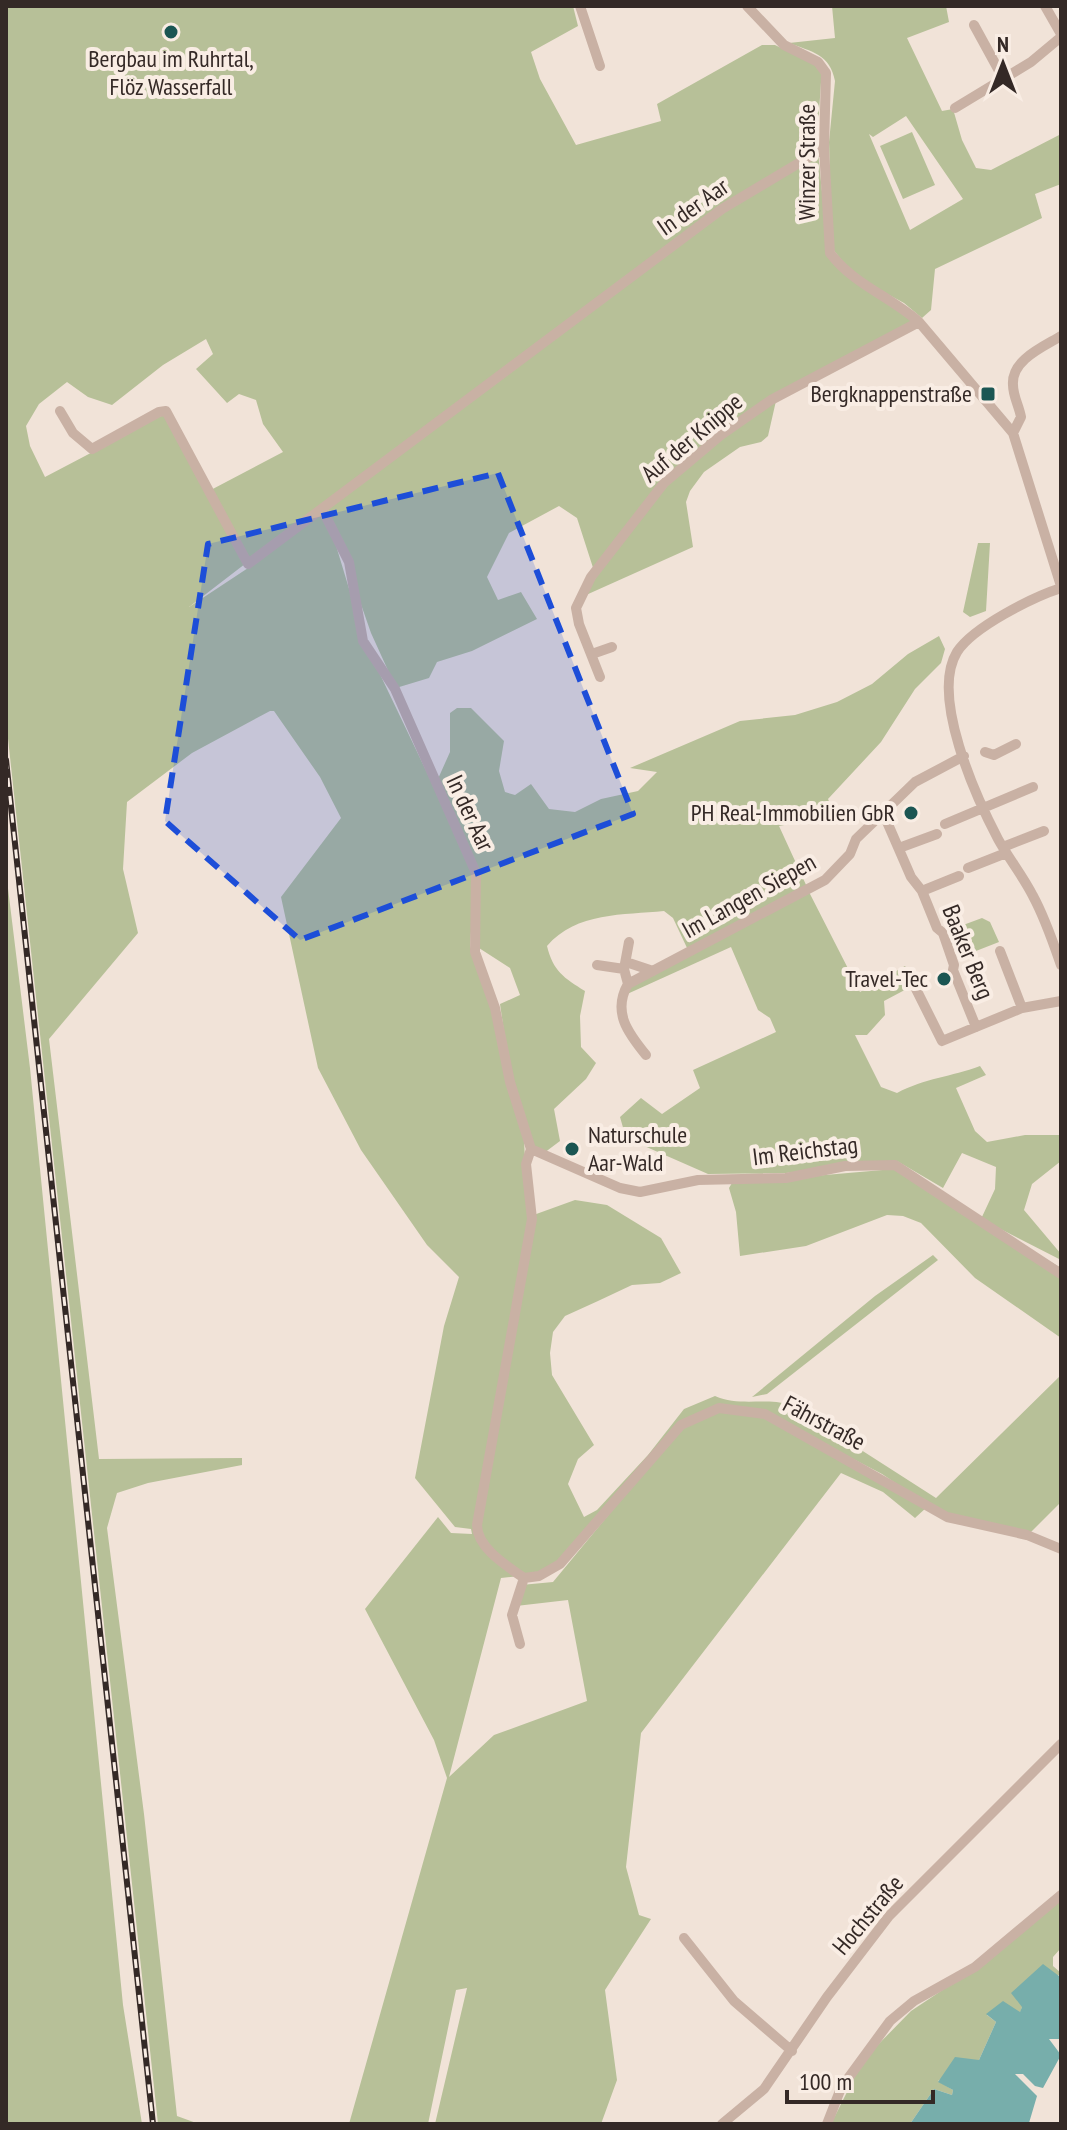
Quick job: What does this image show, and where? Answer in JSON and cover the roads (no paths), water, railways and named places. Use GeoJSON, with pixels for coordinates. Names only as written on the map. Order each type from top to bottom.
{"type":"FeatureCollection","features":[{"type":"Feature","properties":{"kind":"street"},"geometry":{"type":"LineString","coordinates":[[580,6],[600,66]]}},
{"type":"Feature","properties":{"kind":"street","name":"Winzer Straße"},"geometry":{"type":"LineString","coordinates":[[747,6],[789,49],[822,65],[828,82],[824,148],[830,253],[853,277],[916,319],[1013,433]]}},
{"type":"Feature","properties":{"kind":"street"},"geometry":{"type":"LineString","coordinates":[[955,108],[1061,36],[1045,6]]}},
{"type":"Feature","properties":{"kind":"street"},"geometry":{"type":"LineString","coordinates":[[974,25],[1003,78]]}},
{"type":"Feature","properties":{"kind":"street","name":"In der Aar"},"geometry":{"type":"LineString","coordinates":[[60,411],[73,433],[92,449],[166,411],[248,564],[722,209],[824,148]]}},
{"type":"Feature","properties":{"kind":"street","name":"Auf der Knippe"},"geometry":{"type":"LineString","coordinates":[[600,677],[576,616],[582,593],[664,483],[721,435],[771,400],[916,319]]}},
{"type":"Feature","properties":{"kind":"street"},"geometry":{"type":"LineString","coordinates":[[1061,336],[1021,363],[1013,390],[1021,417],[1013,433],[1061,587],[1006,615],[958,651],[950,671],[950,700],[964,756],[984,808],[1034,898],[1061,965]]}},
{"type":"Feature","properties":{"kind":"street","name":"In der Aar"},"geometry":{"type":"LineString","coordinates":[[322,509],[349,562],[363,641],[395,689],[476,873],[475,952],[495,1008],[510,1082],[531,1149]]}},
{"type":"Feature","properties":{"kind":"street"},"geometry":{"type":"LineString","coordinates":[[592,654],[612,647]]}},
{"type":"Feature","properties":{"kind":"street"},"geometry":{"type":"LineString","coordinates":[[985,752],[994,755],[1016,744]]}},
{"type":"Feature","properties":{"kind":"street","name":"Im Langen Siepen"},"geometry":{"type":"LineString","coordinates":[[628,984],[825,880],[850,854],[856,839],[924,775],[964,756]]}},
{"type":"Feature","properties":{"kind":"street"},"geometry":{"type":"LineString","coordinates":[[945,824],[1033,787]]}},
{"type":"Feature","properties":{"kind":"street","name":"Baaker Berg"},"geometry":{"type":"LineString","coordinates":[[884,815],[911,877],[922,891],[937,928],[946,938],[953,970],[976,1027]]}},
{"type":"Feature","properties":{"kind":"street","name":"Baaker Berg"},"geometry":{"type":"LineString","coordinates":[[922,891],[1044,831]]}},
{"type":"Feature","properties":{"kind":"street"},"geometry":{"type":"LineString","coordinates":[[899,848],[937,834]]}},
{"type":"Feature","properties":{"kind":"street"},"geometry":{"type":"LineString","coordinates":[[629,942],[625,966],[628,984],[623,993],[622,1019],[626,1032],[646,1055]]}},
{"type":"Feature","properties":{"kind":"street","name":"Baaker Berg"},"geometry":{"type":"LineString","coordinates":[[1000,951],[1022,1008]]}},
{"type":"Feature","properties":{"kind":"street"},"geometry":{"type":"LineString","coordinates":[[597,965],[653,971]]}},
{"type":"Feature","properties":{"kind":"street","name":"Baaker Berg"},"geometry":{"type":"LineString","coordinates":[[916,989],[942,1041],[1022,1008],[1061,1001]]}},
{"type":"Feature","properties":{"kind":"street"},"geometry":{"type":"LineString","coordinates":[[520,1644],[512,1615],[524,1578],[499,1558],[477,1534],[508,1335],[532,1219],[526,1164],[531,1149]]}},
{"type":"Feature","properties":{"kind":"street","name":"Im Reichstag"},"geometry":{"type":"LineString","coordinates":[[531,1149],[620,1188],[640,1192],[698,1180],[786,1178],[845,1166],[895,1165],[1061,1274]]}},
{"type":"Feature","properties":{"kind":"street","name":"Fährstraße"},"geometry":{"type":"LineString","coordinates":[[524,1578],[539,1576],[560,1564],[681,1425],[719,1408],[765,1414],[947,1517],[1027,1535],[1061,1549]]}},
{"type":"Feature","properties":{"kind":"street","name":"Hochstraße"},"geometry":{"type":"LineString","coordinates":[[722,2124],[761,2092],[827,1997],[889,1916],[1061,1744]]}},
{"type":"Feature","properties":{"kind":"street"},"geometry":{"type":"LineString","coordinates":[[827,2124],[841,2088],[890,2021],[914,2001],[975,1967],[1061,1895]]}},
{"type":"Feature","properties":{"kind":"street"},"geometry":{"type":"LineString","coordinates":[[684,1938],[734,2001],[792,2051]]}},
{"type":"Feature","properties":{"kind":"water"},"geometry":{"type":"Polygon","coordinates":[[[1043,1964],[1059,1976],[1061,1973],[1061,2039],[1049,2039],[1061,2055],[1043,2088],[1035,2086],[1023,2074],[1015,2074],[1037,2096],[1029,2123],[910,2124],[934,2089],[952,2095],[953,2090],[938,2082],[955,2057],[979,2060],[996,2022],[986,2014],[1003,2001],[1020,2012],[1022,2007],[1011,1993],[1043,1964]]]}},
{"type":"Feature","properties":{"kind":"railway"},"geometry":{"type":"LineString","coordinates":[[6,760],[153,2124]]}},
{"type":"Feature","properties":{"kind":"place","name":"Bergbau im Ruhrtal, Flöz Wasserfall"},"geometry":{"type":"Point","coordinates":[171,32]}},
{"type":"Feature","properties":{"kind":"place","name":"Bergknappenstraße"},"geometry":{"type":"Point","coordinates":[988,394]}},
{"type":"Feature","properties":{"kind":"place","name":"PH Real-Immobilien GbR"},"geometry":{"type":"Point","coordinates":[911,813]}},
{"type":"Feature","properties":{"kind":"place","name":"Travel-Tec"},"geometry":{"type":"Point","coordinates":[944,979]}},
{"type":"Feature","properties":{"kind":"place","name":"Naturschule Aar-Wald"},"geometry":{"type":"Point","coordinates":[572,1149]}}]}
